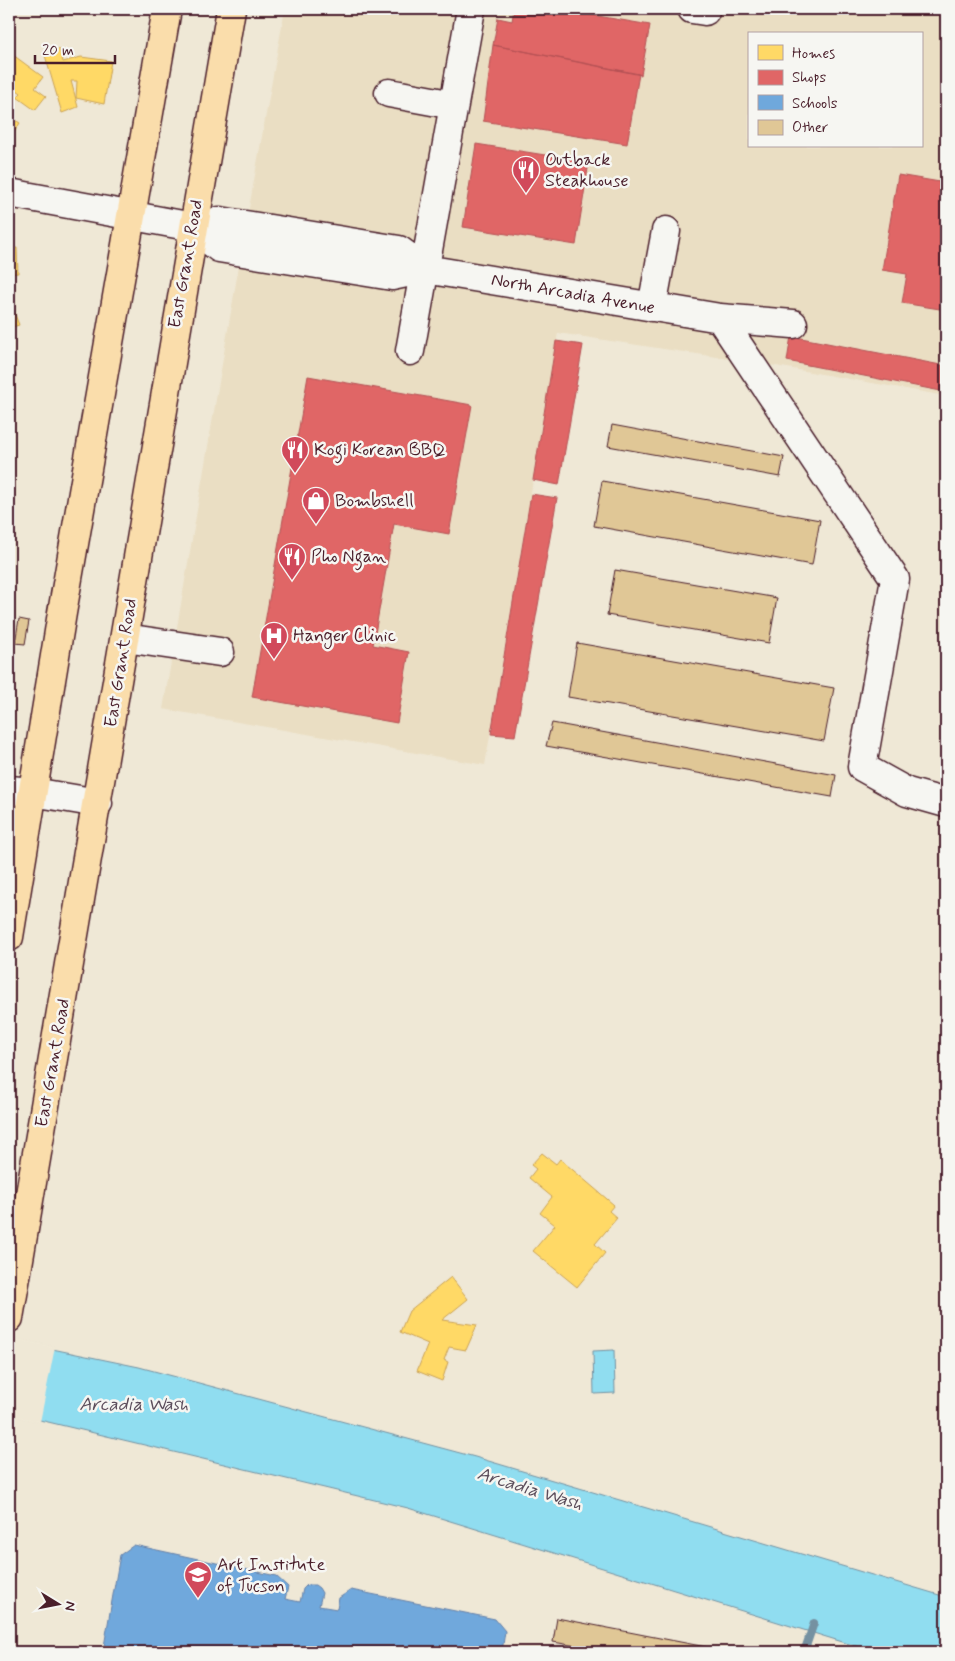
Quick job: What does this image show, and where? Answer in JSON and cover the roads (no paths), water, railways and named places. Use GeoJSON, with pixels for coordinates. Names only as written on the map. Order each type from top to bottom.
{"type":"FeatureCollection","features":[{"type":"Feature","properties":{"kind":"main road"},"geometry":{"type":"LineString","coordinates":[[9,937],[21,791],[167,9]]}},
{"type":"Feature","properties":{"kind":"main road","name":"East Grant Road"},"geometry":{"type":"LineString","coordinates":[[9,1318],[98,803],[231,9]]}},
{"type":"Feature","properties":{"kind":"street"},"geometry":{"type":"LineString","coordinates":[[410,351],[471,9]]}},
{"type":"Feature","properties":{"kind":"street"},"geometry":{"type":"LineString","coordinates":[[390,94],[454,105]]}},
{"type":"Feature","properties":{"kind":"street","name":"North Arcadia Avenue"},"geometry":{"type":"LineString","coordinates":[[9,193],[193,227],[219,248],[392,276],[425,269],[720,318],[793,324]]}},
{"type":"Feature","properties":{"kind":"street"},"geometry":{"type":"LineString","coordinates":[[652,307],[666,231]]}},
{"type":"Feature","properties":{"kind":"street"},"geometry":{"type":"LineString","coordinates":[[720,318],[895,579],[862,767],[907,792],[946,803]]}},
{"type":"Feature","properties":{"kind":"street"},"geometry":{"type":"LineString","coordinates":[[125,638],[220,652]]}},
{"type":"Feature","properties":{"kind":"street"},"geometry":{"type":"LineString","coordinates":[[21,791],[98,803]]}},
{"type":"Feature","properties":{"kind":"water","name":"Arcadia Wash"},"geometry":{"type":"Polygon","coordinates":[[[9,1340],[139,1367],[475,1457],[946,1597],[946,1652],[875,1652],[408,1508],[23,1416],[9,1340]]]}},
{"type":"Feature","properties":{"kind":"water"},"geometry":{"type":"Polygon","coordinates":[[[614,1350],[615,1393],[594,1394],[593,1351],[614,1350]]]}},
{"type":"Feature","properties":{"kind":"waterway"},"geometry":{"type":"LineString","coordinates":[[804,1652],[814,1623]]}},
{"type":"Feature","properties":{"kind":"place","name":"Outback Steakhouse"},"geometry":{"type":"Point","coordinates":[526,194]}},
{"type":"Feature","properties":{"kind":"place","name":"Kogi Korean BBQ"},"geometry":{"type":"Point","coordinates":[295,474]}},
{"type":"Feature","properties":{"kind":"place","name":"Bombshell"},"geometry":{"type":"Point","coordinates":[316,525]}},
{"type":"Feature","properties":{"kind":"place","name":"Pho Ngan"},"geometry":{"type":"Point","coordinates":[292,581]}},
{"type":"Feature","properties":{"kind":"place","name":"Hanger Clinic"},"geometry":{"type":"Point","coordinates":[274,660]}},
{"type":"Feature","properties":{"kind":"place","name":"Art Institute of Tucson"},"geometry":{"type":"Point","coordinates":[198,1599]}}]}
